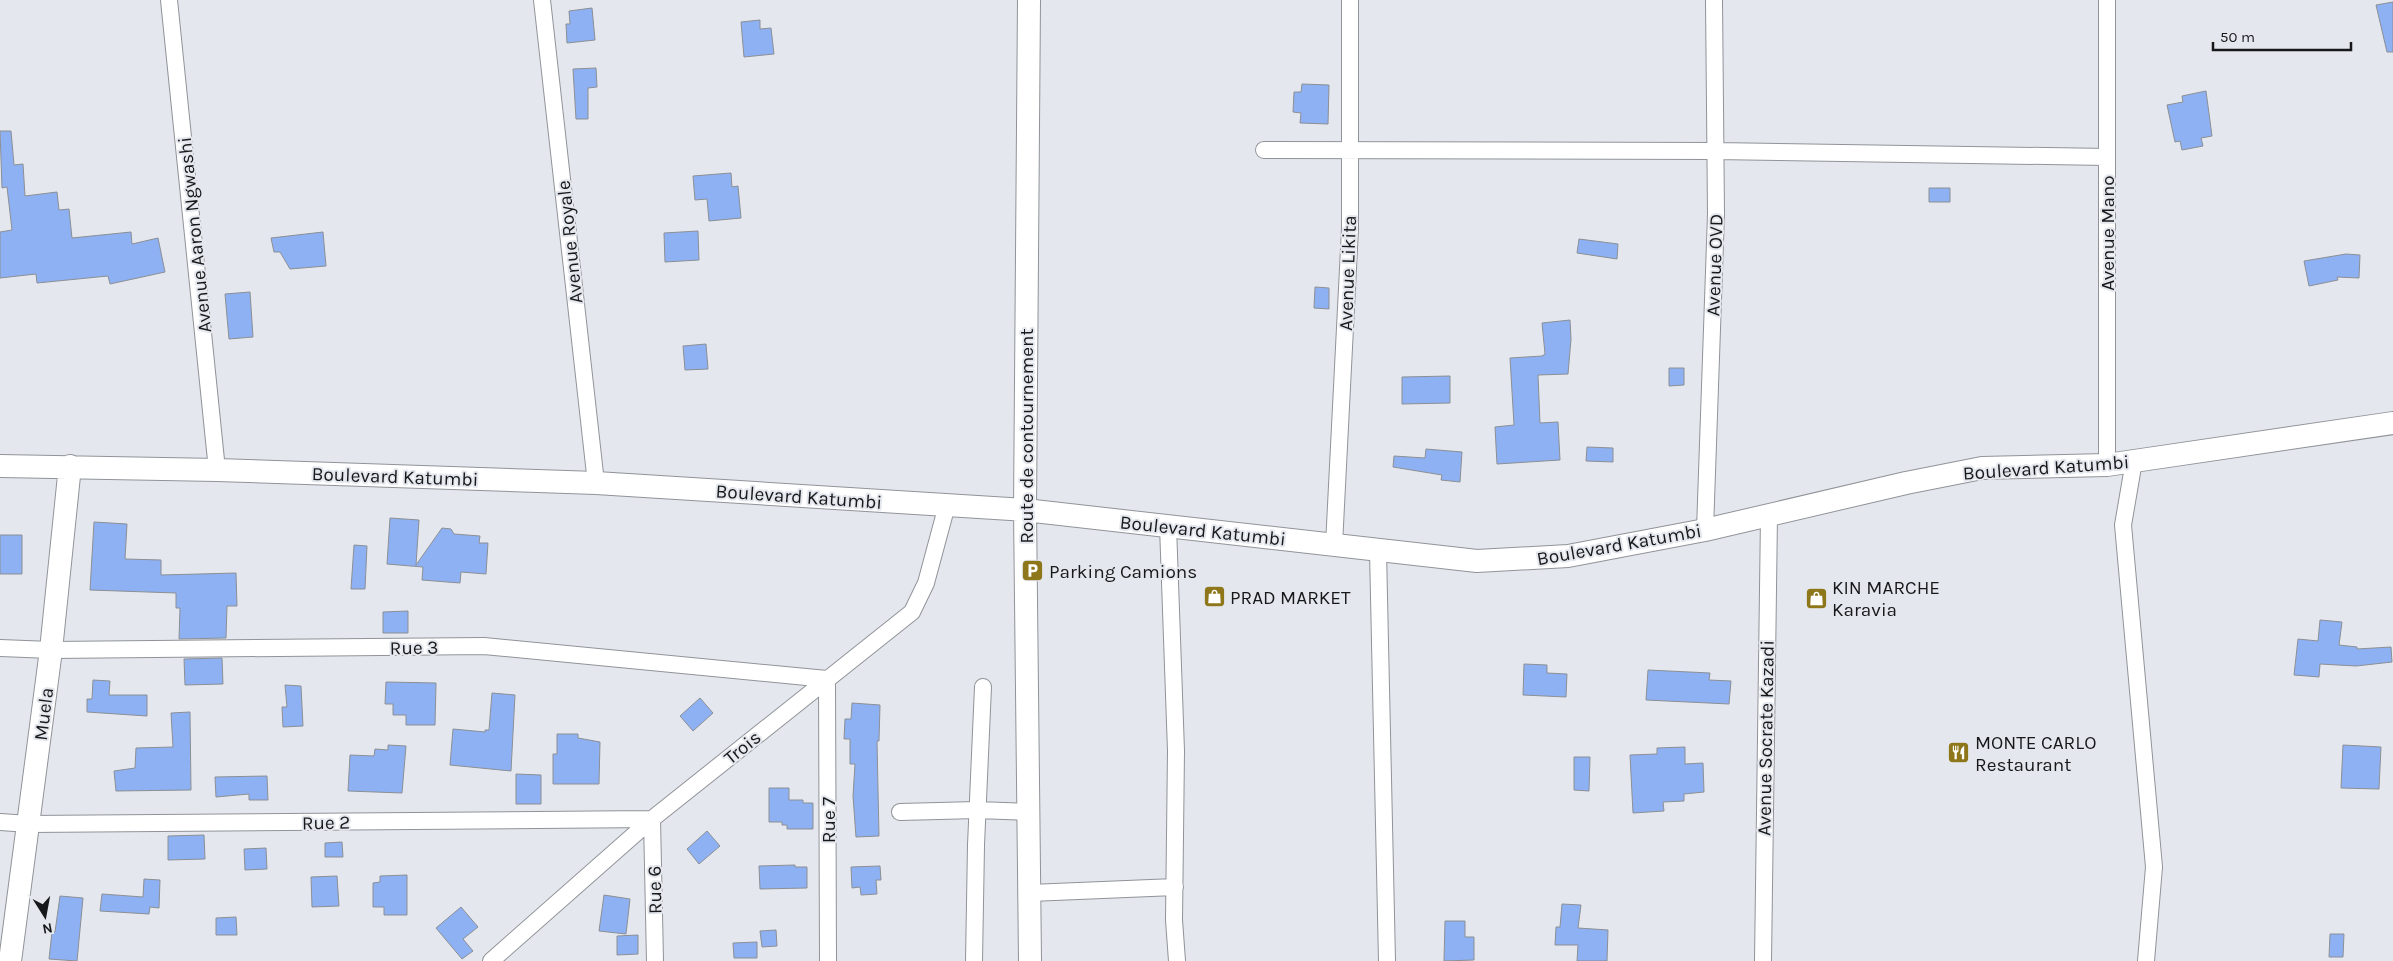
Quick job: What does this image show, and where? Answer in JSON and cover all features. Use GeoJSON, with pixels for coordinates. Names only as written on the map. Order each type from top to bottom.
{"type":"FeatureCollection","features":[{"type":"Feature","properties":{"kind":"street","name":"Avenue Aaron Ngwashi"},"geometry":{"type":"LineString","coordinates":[[170,0],[217,470]]}},
{"type":"Feature","properties":{"kind":"street","name":"Avenue Royale"},"geometry":{"type":"LineString","coordinates":[[542,0],[596,484]]}},
{"type":"Feature","properties":{"kind":"street","name":"Route de contournement"},"geometry":{"type":"LineString","coordinates":[[1029,0],[1025,510],[1030,812],[1030,961]]}},
{"type":"Feature","properties":{"kind":"street","name":"Avenue Likita"},"geometry":{"type":"LineString","coordinates":[[1334,545],[1350,229],[1350,0]]}},
{"type":"Feature","properties":{"kind":"street","name":"Avenue OVD"},"geometry":{"type":"LineString","coordinates":[[1705,530],[1716,214],[1714,0]]}},
{"type":"Feature","properties":{"kind":"street","name":"Avenue Mano"},"geometry":{"type":"LineString","coordinates":[[2107,0],[2107,465]]}},
{"type":"Feature","properties":{"kind":"street"},"geometry":{"type":"LineString","coordinates":[[1264,150],[1715,151],[2107,157]]}},
{"type":"Feature","properties":{"kind":"street","name":"Boulevard Katumbi"},"geometry":{"type":"LineString","coordinates":[[0,466],[217,470],[596,484],[1025,510],[1477,562],[1568,556],[1705,530],[1906,483],[1982,468],[2107,465],[2393,423]]}},
{"type":"Feature","properties":{"kind":"street"},"geometry":{"type":"LineString","coordinates":[[2134,461],[2123,524],[2154,867],[2146,961]]}},
{"type":"Feature","properties":{"kind":"street","name":"Muela"},"geometry":{"type":"LineString","coordinates":[[10,961],[51,650],[70,466]]}},
{"type":"Feature","properties":{"kind":"street","name":"Trois"},"geometry":{"type":"LineString","coordinates":[[491,961],[652,819],[912,612],[926,584],[947,505]]}},
{"type":"Feature","properties":{"kind":"street","name":"Avenue Socrate Kazadi"},"geometry":{"type":"LineString","coordinates":[[1763,961],[1769,515]]}},
{"type":"Feature","properties":{"kind":"street"},"geometry":{"type":"LineString","coordinates":[[1168,526],[1176,751],[1175,887],[1177,961]]}},
{"type":"Feature","properties":{"kind":"street"},"geometry":{"type":"LineString","coordinates":[[1378,551],[1387,961]]}},
{"type":"Feature","properties":{"kind":"street","name":"Rue 3"},"geometry":{"type":"LineString","coordinates":[[0,648],[51,650],[484,646],[827,679]]}},
{"type":"Feature","properties":{"kind":"street","name":"Rue 7"},"geometry":{"type":"LineString","coordinates":[[827,679],[828,961]]}},
{"type":"Feature","properties":{"kind":"street"},"geometry":{"type":"LineString","coordinates":[[974,961],[983,687]]}},
{"type":"Feature","properties":{"kind":"street"},"geometry":{"type":"LineString","coordinates":[[900,812],[978,810],[1030,812]]}},
{"type":"Feature","properties":{"kind":"street","name":"Rue 2"},"geometry":{"type":"LineString","coordinates":[[0,822],[29,824],[652,819]]}},
{"type":"Feature","properties":{"kind":"street","name":"Rue 6"},"geometry":{"type":"LineString","coordinates":[[652,819],[655,961]]}},
{"type":"Feature","properties":{"kind":"street"},"geometry":{"type":"LineString","coordinates":[[1030,893],[1175,887]]}},
{"type":"Feature","properties":{"kind":"building"},"geometry":{"type":"Polygon","coordinates":[[[2393,2],[2393,52],[2387,52],[2376,5],[2393,2]]]}},
{"type":"Feature","properties":{"kind":"building"},"geometry":{"type":"Polygon","coordinates":[[[592,8],[595,40],[567,43],[566,24],[570,24],[569,11],[592,8]]]}},
{"type":"Feature","properties":{"kind":"building"},"geometry":{"type":"Polygon","coordinates":[[[760,20],[760,29],[771,28],[774,54],[744,57],[741,22],[760,20]]]}},
{"type":"Feature","properties":{"kind":"building"},"geometry":{"type":"Polygon","coordinates":[[[596,68],[597,87],[588,88],[588,119],[576,119],[573,69],[596,68]]]}},
{"type":"Feature","properties":{"kind":"building"},"geometry":{"type":"Polygon","coordinates":[[[1302,84],[1329,85],[1328,124],[1300,123],[1301,113],[1293,112],[1294,92],[1301,92],[1302,84]]]}},
{"type":"Feature","properties":{"kind":"building"},"geometry":{"type":"Polygon","coordinates":[[[2206,91],[2212,136],[2201,138],[2203,146],[2182,150],[2180,141],[2175,142],[2167,105],[2183,102],[2182,96],[2206,91]]]}},
{"type":"Feature","properties":{"kind":"building"},"geometry":{"type":"Polygon","coordinates":[[[0,131],[11,131],[14,165],[23,164],[25,196],[57,192],[59,210],[69,209],[72,238],[131,232],[132,244],[158,238],[165,272],[110,284],[108,276],[37,283],[36,274],[0,278],[0,232],[12,230],[7,187],[2,188],[0,131]]]}},
{"type":"Feature","properties":{"kind":"building"},"geometry":{"type":"Polygon","coordinates":[[[731,173],[732,187],[738,186],[741,218],[709,221],[707,199],[695,200],[693,176],[731,173]]]}},
{"type":"Feature","properties":{"kind":"building"},"geometry":{"type":"Polygon","coordinates":[[[1929,188],[1950,188],[1950,202],[1929,202],[1929,188]]]}},
{"type":"Feature","properties":{"kind":"building"},"geometry":{"type":"Polygon","coordinates":[[[698,231],[699,260],[665,262],[664,233],[698,231]]]}},
{"type":"Feature","properties":{"kind":"building"},"geometry":{"type":"Polygon","coordinates":[[[323,232],[326,266],[290,269],[280,252],[274,252],[271,238],[323,232]]]}},
{"type":"Feature","properties":{"kind":"building"},"geometry":{"type":"Polygon","coordinates":[[[1579,239],[1618,244],[1617,259],[1577,253],[1579,239]]]}},
{"type":"Feature","properties":{"kind":"building"},"geometry":{"type":"Polygon","coordinates":[[[2346,254],[2360,255],[2359,278],[2337,277],[2338,280],[2309,286],[2304,261],[2346,254]]]}},
{"type":"Feature","properties":{"kind":"building"},"geometry":{"type":"Polygon","coordinates":[[[1315,287],[1329,288],[1329,309],[1314,308],[1315,287]]]}},
{"type":"Feature","properties":{"kind":"building"},"geometry":{"type":"Polygon","coordinates":[[[250,292],[253,337],[229,339],[225,294],[250,292]]]}},
{"type":"Feature","properties":{"kind":"building"},"geometry":{"type":"Polygon","coordinates":[[[1570,320],[1571,339],[1568,374],[1538,375],[1540,423],[1558,422],[1560,460],[1497,464],[1495,427],[1514,425],[1510,358],[1542,356],[1545,354],[1542,323],[1570,320]]]}},
{"type":"Feature","properties":{"kind":"building"},"geometry":{"type":"Polygon","coordinates":[[[706,344],[708,369],[685,370],[683,346],[706,344]]]}},
{"type":"Feature","properties":{"kind":"building"},"geometry":{"type":"Polygon","coordinates":[[[1669,368],[1684,368],[1684,385],[1669,386],[1669,368]]]}},
{"type":"Feature","properties":{"kind":"building"},"geometry":{"type":"Polygon","coordinates":[[[1450,376],[1450,403],[1402,404],[1402,377],[1450,376]]]}},
{"type":"Feature","properties":{"kind":"building"},"geometry":{"type":"Polygon","coordinates":[[[1587,447],[1613,448],[1613,462],[1586,461],[1587,447]]]}},
{"type":"Feature","properties":{"kind":"building"},"geometry":{"type":"Polygon","coordinates":[[[1426,449],[1462,452],[1460,482],[1441,480],[1442,475],[1393,467],[1394,456],[1425,458],[1426,449]]]}},
{"type":"Feature","properties":{"kind":"building"},"geometry":{"type":"Polygon","coordinates":[[[390,518],[419,520],[416,565],[442,528],[451,529],[454,534],[480,536],[479,543],[488,543],[486,574],[461,572],[460,583],[422,580],[423,567],[387,564],[390,518]]]}},
{"type":"Feature","properties":{"kind":"building"},"geometry":{"type":"Polygon","coordinates":[[[94,522],[127,524],[125,559],[161,560],[161,575],[236,573],[237,606],[227,606],[226,638],[179,639],[180,608],[176,608],[176,593],[90,590],[94,522]]]}},
{"type":"Feature","properties":{"kind":"building"},"geometry":{"type":"Polygon","coordinates":[[[0,535],[22,535],[22,574],[0,574],[0,535]]]}},
{"type":"Feature","properties":{"kind":"building"},"geometry":{"type":"Polygon","coordinates":[[[354,545],[367,546],[365,589],[351,589],[354,545]]]}},
{"type":"Feature","properties":{"kind":"building"},"geometry":{"type":"Polygon","coordinates":[[[408,611],[408,633],[383,633],[383,612],[408,611]]]}},
{"type":"Feature","properties":{"kind":"building"},"geometry":{"type":"Polygon","coordinates":[[[2320,620],[2342,622],[2339,645],[2357,647],[2357,649],[2391,647],[2392,662],[2356,666],[2320,664],[2319,677],[2294,675],[2298,639],[2318,641],[2320,620]]]}},
{"type":"Feature","properties":{"kind":"building"},"geometry":{"type":"Polygon","coordinates":[[[222,658],[223,684],[185,685],[184,659],[222,658]]]}},
{"type":"Feature","properties":{"kind":"building"},"geometry":{"type":"Polygon","coordinates":[[[1524,664],[1547,665],[1547,673],[1567,674],[1566,697],[1523,695],[1524,664]]]}},
{"type":"Feature","properties":{"kind":"building"},"geometry":{"type":"Polygon","coordinates":[[[1648,670],[1710,673],[1709,680],[1731,681],[1729,704],[1646,700],[1648,670]]]}},
{"type":"Feature","properties":{"kind":"building"},"geometry":{"type":"Polygon","coordinates":[[[93,680],[110,681],[109,695],[147,695],[147,716],[87,712],[87,699],[92,699],[93,680]]]}},
{"type":"Feature","properties":{"kind":"building"},"geometry":{"type":"Polygon","coordinates":[[[386,682],[436,683],[435,725],[406,725],[406,715],[393,715],[393,704],[385,704],[386,682]]]}},
{"type":"Feature","properties":{"kind":"building"},"geometry":{"type":"Polygon","coordinates":[[[285,685],[301,686],[303,726],[283,727],[282,707],[287,707],[285,685]]]}},
{"type":"Feature","properties":{"kind":"building"},"geometry":{"type":"Polygon","coordinates":[[[492,693],[515,695],[511,771],[450,765],[453,729],[485,732],[485,730],[489,730],[492,693]]]}},
{"type":"Feature","properties":{"kind":"building"},"geometry":{"type":"Polygon","coordinates":[[[700,698],[713,713],[693,731],[680,716],[700,698]]]}},
{"type":"Feature","properties":{"kind":"building"},"geometry":{"type":"Polygon","coordinates":[[[852,703],[880,705],[879,741],[877,741],[879,836],[856,837],[853,796],[855,764],[850,764],[850,739],[844,739],[845,719],[851,719],[852,703]]]}},
{"type":"Feature","properties":{"kind":"building"},"geometry":{"type":"Polygon","coordinates":[[[190,712],[191,790],[116,791],[114,771],[135,768],[136,748],[173,747],[171,713],[190,712]]]}},
{"type":"Feature","properties":{"kind":"building"},"geometry":{"type":"Polygon","coordinates":[[[557,734],[578,734],[578,738],[600,742],[599,784],[553,784],[553,754],[557,754],[557,734]]]}},
{"type":"Feature","properties":{"kind":"building"},"geometry":{"type":"Polygon","coordinates":[[[388,745],[406,746],[402,793],[348,791],[350,755],[374,756],[375,749],[388,750],[388,745]]]}},
{"type":"Feature","properties":{"kind":"building"},"geometry":{"type":"Polygon","coordinates":[[[2343,745],[2381,747],[2379,789],[2341,788],[2343,745]]]}},
{"type":"Feature","properties":{"kind":"building"},"geometry":{"type":"Polygon","coordinates":[[[1685,747],[1685,764],[1703,763],[1704,792],[1684,794],[1684,801],[1663,802],[1664,811],[1633,813],[1630,755],[1657,754],[1657,748],[1685,747]]]}},
{"type":"Feature","properties":{"kind":"building"},"geometry":{"type":"Polygon","coordinates":[[[1574,757],[1590,757],[1589,791],[1574,790],[1574,757]]]}},
{"type":"Feature","properties":{"kind":"building"},"geometry":{"type":"Polygon","coordinates":[[[516,774],[541,775],[541,804],[516,804],[516,774]]]}},
{"type":"Feature","properties":{"kind":"building"},"geometry":{"type":"Polygon","coordinates":[[[267,776],[268,800],[249,800],[249,794],[216,797],[215,777],[267,776]]]}},
{"type":"Feature","properties":{"kind":"building"},"geometry":{"type":"Polygon","coordinates":[[[769,788],[789,788],[789,800],[803,800],[803,803],[813,803],[813,829],[787,829],[787,825],[782,825],[782,822],[769,822],[769,788]]]}},
{"type":"Feature","properties":{"kind":"building"},"geometry":{"type":"Polygon","coordinates":[[[707,831],[720,846],[699,864],[687,849],[707,831]]]}},
{"type":"Feature","properties":{"kind":"building"},"geometry":{"type":"Polygon","coordinates":[[[204,835],[205,859],[168,860],[168,836],[204,835]]]}},
{"type":"Feature","properties":{"kind":"building"},"geometry":{"type":"Polygon","coordinates":[[[342,842],[343,857],[325,857],[325,843],[342,842]]]}},
{"type":"Feature","properties":{"kind":"building"},"geometry":{"type":"Polygon","coordinates":[[[266,848],[267,869],[245,870],[244,849],[266,848]]]}},
{"type":"Feature","properties":{"kind":"building"},"geometry":{"type":"Polygon","coordinates":[[[795,865],[795,867],[807,867],[807,888],[760,889],[759,866],[795,865]]]}},
{"type":"Feature","properties":{"kind":"building"},"geometry":{"type":"Polygon","coordinates":[[[880,866],[881,880],[876,880],[877,894],[861,895],[860,887],[852,888],[851,867],[880,866]]]}},
{"type":"Feature","properties":{"kind":"building"},"geometry":{"type":"Polygon","coordinates":[[[407,875],[407,915],[384,915],[384,907],[373,907],[373,883],[380,882],[380,876],[407,875]]]}},
{"type":"Feature","properties":{"kind":"building"},"geometry":{"type":"Polygon","coordinates":[[[337,876],[339,906],[312,907],[311,877],[337,876]]]}},
{"type":"Feature","properties":{"kind":"building"},"geometry":{"type":"Polygon","coordinates":[[[144,879],[160,880],[159,908],[150,907],[149,914],[100,911],[102,894],[143,897],[144,879]]]}},
{"type":"Feature","properties":{"kind":"building"},"geometry":{"type":"Polygon","coordinates":[[[604,895],[630,899],[626,934],[599,931],[604,895]]]}},
{"type":"Feature","properties":{"kind":"building"},"geometry":{"type":"Polygon","coordinates":[[[60,896],[83,898],[77,961],[49,959],[52,932],[55,932],[60,896]]]}},
{"type":"Feature","properties":{"kind":"building"},"geometry":{"type":"Polygon","coordinates":[[[1562,904],[1581,905],[1578,928],[1608,930],[1607,961],[1577,961],[1578,945],[1555,945],[1556,927],[1560,927],[1562,904]]]}},
{"type":"Feature","properties":{"kind":"building"},"geometry":{"type":"Polygon","coordinates":[[[461,907],[478,927],[463,939],[473,951],[462,959],[436,928],[461,907]]]}},
{"type":"Feature","properties":{"kind":"building"},"geometry":{"type":"Polygon","coordinates":[[[236,917],[237,935],[216,935],[216,918],[236,917]]]}},
{"type":"Feature","properties":{"kind":"building"},"geometry":{"type":"Polygon","coordinates":[[[1445,921],[1465,921],[1465,937],[1474,937],[1474,960],[1444,961],[1445,921]]]}},
{"type":"Feature","properties":{"kind":"building"},"geometry":{"type":"Polygon","coordinates":[[[776,930],[777,946],[762,947],[760,931],[776,930]]]}},
{"type":"Feature","properties":{"kind":"building"},"geometry":{"type":"Polygon","coordinates":[[[2330,934],[2344,934],[2343,957],[2329,957],[2330,934]]]}},
{"type":"Feature","properties":{"kind":"building"},"geometry":{"type":"Polygon","coordinates":[[[638,935],[638,954],[617,955],[617,936],[638,935]]]}},
{"type":"Feature","properties":{"kind":"building"},"geometry":{"type":"Polygon","coordinates":[[[757,942],[757,958],[734,958],[733,943],[757,942]]]}},
{"type":"Feature","properties":{"kind":"place","name":"Parking Camions"},"geometry":{"type":"Point","coordinates":[1033,571]}},
{"type":"Feature","properties":{"kind":"place","name":"PRAD MARKET"},"geometry":{"type":"Point","coordinates":[1214,597]}},
{"type":"Feature","properties":{"kind":"place","name":"KIN MARCHE Karavia"},"geometry":{"type":"Point","coordinates":[1816,598]}},
{"type":"Feature","properties":{"kind":"place","name":"MONTE CARLO Restaurant"},"geometry":{"type":"Point","coordinates":[1959,753]}}]}
